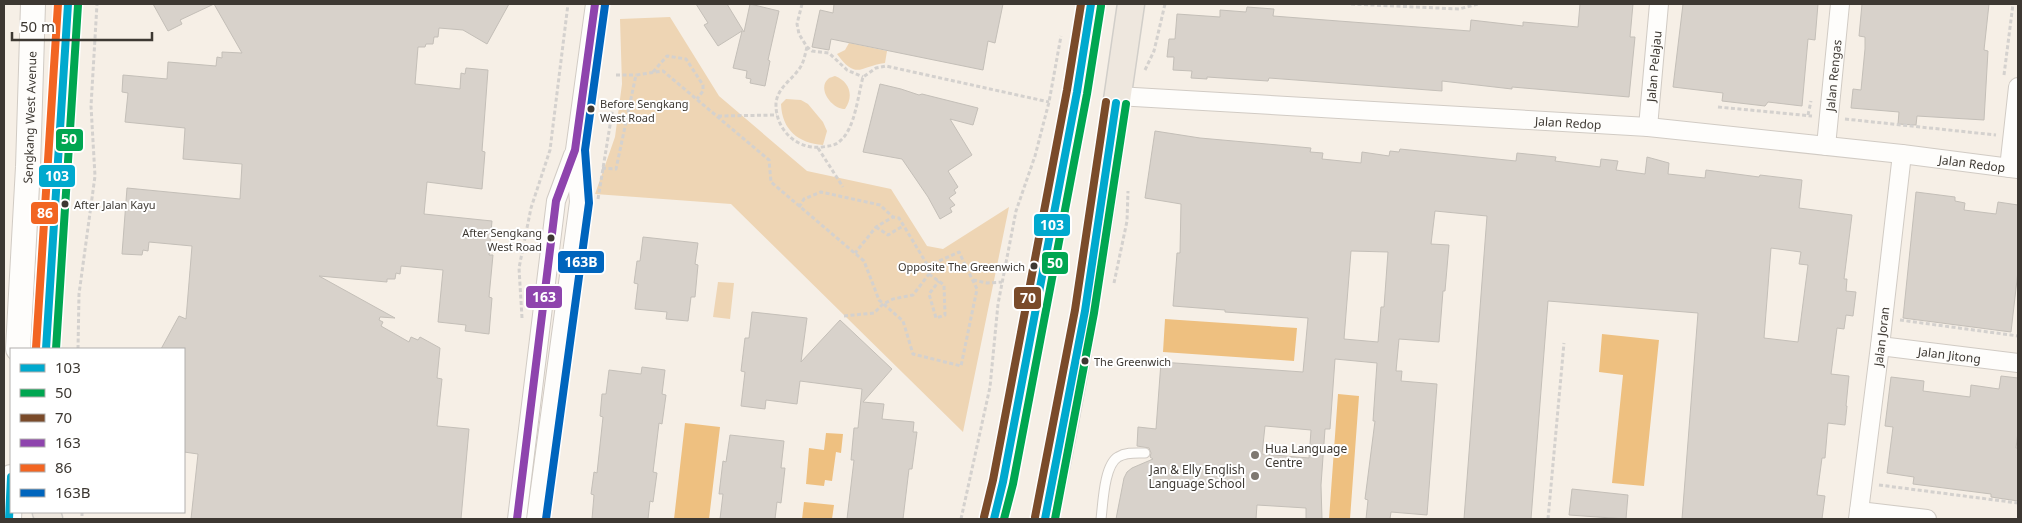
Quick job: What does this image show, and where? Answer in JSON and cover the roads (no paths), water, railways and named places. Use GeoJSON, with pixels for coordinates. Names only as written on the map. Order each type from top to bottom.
{"type":"FeatureCollection","features":[{"type":"Feature","properties":{"kind":"main road","name":"Sengkang West Avenue"},"geometry":{"type":"LineString","coordinates":[[18,348],[24,258],[33,4]]}},
{"type":"Feature","properties":{"kind":"main road"},"geometry":{"type":"LineString","coordinates":[[994,519],[1003,482],[1077,92],[1091,4]]}},
{"type":"Feature","properties":{"kind":"main road"},"geometry":{"type":"LineString","coordinates":[[1046,519],[1062,446],[1097,238],[1130,4]]}},
{"type":"Feature","properties":{"kind":"main road"},"geometry":{"type":"LineString","coordinates":[[46,348],[63,7]]}},
{"type":"Feature","properties":{"kind":"main road"},"geometry":{"type":"LineString","coordinates":[[9,519],[10,498]]}},
{"type":"Feature","properties":{"kind":"street"},"geometry":{"type":"LineString","coordinates":[[536,519],[579,202],[575,150],[595,4]]}},
{"type":"Feature","properties":{"kind":"street","name":"Jalan Pelajau"},"geometry":{"type":"LineString","coordinates":[[1648,127],[1659,4]]}},
{"type":"Feature","properties":{"kind":"street","name":"Jalan Rengas"},"geometry":{"type":"LineString","coordinates":[[1826,146],[1840,4]]}},
{"type":"Feature","properties":{"kind":"street"},"geometry":{"type":"LineString","coordinates":[[2011,83],[2005,137],[2014,169]]}},
{"type":"Feature","properties":{"kind":"street","name":"Jalan Redop"},"geometry":{"type":"LineString","coordinates":[[1118,96],[1648,127],[1902,154],[2014,169]]}},
{"type":"Feature","properties":{"kind":"street"},"geometry":{"type":"LineString","coordinates":[[516,519],[556,202],[575,150]]}},
{"type":"Feature","properties":{"kind":"street","name":"Jalan Joran"},"geometry":{"type":"LineString","coordinates":[[1858,515],[1902,154]]}},
{"type":"Feature","properties":{"kind":"street","name":"Jalan Jitong"},"geometry":{"type":"LineString","coordinates":[[1880,346],[2018,364]]}},
{"type":"Feature","properties":{"kind":"street"},"geometry":{"type":"LineString","coordinates":[[522,474],[542,474]]}},
{"type":"Feature","properties":{"kind":"street"},"geometry":{"type":"LineString","coordinates":[[1858,515],[1927,519]]}},
{"type":"Feature","properties":{"kind":"lane"},"geometry":{"type":"LineString","coordinates":[[1100,519],[1108,471],[1112,463],[1118,457],[1129,453],[1145,453]]}},
{"type":"Feature","properties":{"kind":"place","name":"Before Sengkang West Road"},"geometry":{"type":"Point","coordinates":[591,109]}},
{"type":"Feature","properties":{"kind":"place","name":"After Jalan Kayu"},"geometry":{"type":"Point","coordinates":[65,204]}},
{"type":"Feature","properties":{"kind":"place","name":"After Sengkang West Road"},"geometry":{"type":"Point","coordinates":[551,238]}},
{"type":"Feature","properties":{"kind":"place","name":"Opposite The Greenwich"},"geometry":{"type":"Point","coordinates":[1034,266]}},
{"type":"Feature","properties":{"kind":"place","name":"The Greenwich"},"geometry":{"type":"Point","coordinates":[1085,361]}},
{"type":"Feature","properties":{"kind":"place","name":"Hua Language Centre"},"geometry":{"type":"Point","coordinates":[1255,455]}},
{"type":"Feature","properties":{"kind":"place","name":"Jan & Elly English Language School"},"geometry":{"type":"Point","coordinates":[1255,476]}}]}
